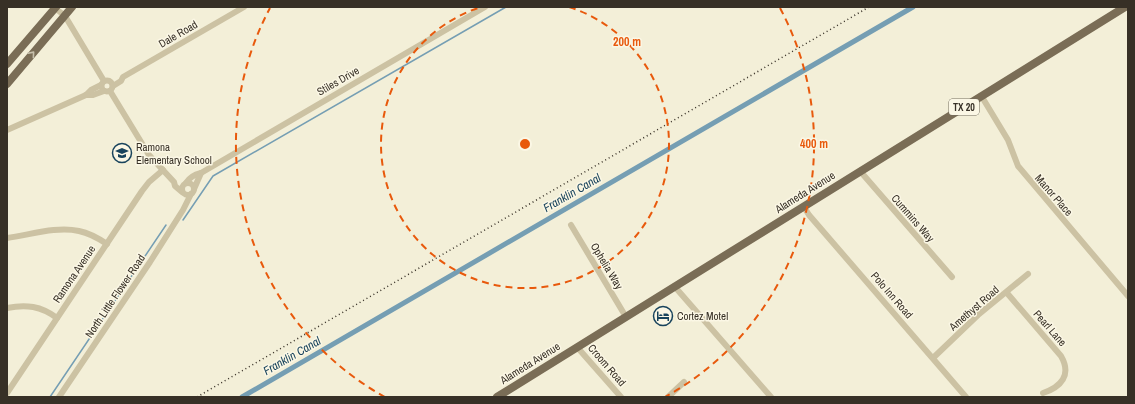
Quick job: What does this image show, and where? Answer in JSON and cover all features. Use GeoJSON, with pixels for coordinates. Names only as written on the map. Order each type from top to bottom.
{"type":"FeatureCollection","features":[{"type":"Feature","properties":{"kind":"main road"},"geometry":{"type":"LineString","coordinates":[[7,84],[72,7]]}},
{"type":"Feature","properties":{"kind":"main road","name":"Alameda Avenue"},"geometry":{"type":"LineString","coordinates":[[497,397],[675,288],[860,171],[1125,7]]}},
{"type":"Feature","properties":{"kind":"main road"},"geometry":{"type":"LineString","coordinates":[[7,64],[56,8]]}},
{"type":"Feature","properties":{"kind":"street","name":"Dale Road"},"geometry":{"type":"LineString","coordinates":[[7,130],[86,95],[91,90],[107,86],[119,77],[123,77],[244,7]]}},
{"type":"Feature","properties":{"kind":"street","name":"Stiles Drive"},"geometry":{"type":"LineString","coordinates":[[185,184],[191,177],[201,173],[485,7]]}},
{"type":"Feature","properties":{"kind":"street"},"geometry":{"type":"LineString","coordinates":[[56,8],[65,16],[149,155],[174,182],[175,186],[187,195],[193,192],[201,173]]}},
{"type":"Feature","properties":{"kind":"street","name":"Manor Place"},"geometry":{"type":"LineString","coordinates":[[982,96],[1008,140],[1018,166],[1128,296]]}},
{"type":"Feature","properties":{"kind":"street","name":"Ramona Avenue"},"geometry":{"type":"LineString","coordinates":[[7,393],[142,191],[149,182],[163,170]]}},
{"type":"Feature","properties":{"kind":"street","name":"Cummins Way"},"geometry":{"type":"LineString","coordinates":[[860,171],[952,277]]}},
{"type":"Feature","properties":{"kind":"street"},"geometry":{"type":"LineString","coordinates":[[174,182],[185,184],[191,183],[193,192]]}},
{"type":"Feature","properties":{"kind":"street"},"geometry":{"type":"LineString","coordinates":[[185,184],[182,188],[182,192],[186,205]]}},
{"type":"Feature","properties":{"kind":"street","name":"North Little Flower Road"},"geometry":{"type":"LineString","coordinates":[[59,397],[150,262],[193,192]]}},
{"type":"Feature","properties":{"kind":"street","name":"Polo Inn Road"},"geometry":{"type":"LineString","coordinates":[[804,207],[809,215],[966,397]]}},
{"type":"Feature","properties":{"kind":"street","name":"Ophelia Way"},"geometry":{"type":"LineString","coordinates":[[570,225],[626,317]]}},
{"type":"Feature","properties":{"kind":"street"},"geometry":{"type":"LineString","coordinates":[[7,238],[51,231],[69,230],[88,233],[107,244]]}},
{"type":"Feature","properties":{"kind":"street","name":"Amethyst Road"},"geometry":{"type":"LineString","coordinates":[[933,358],[978,315],[1007,293],[1028,274]]}},
{"type":"Feature","properties":{"kind":"street"},"geometry":{"type":"LineString","coordinates":[[675,288],[771,397]]}},
{"type":"Feature","properties":{"kind":"street","name":"Pearl Lane"},"geometry":{"type":"LineString","coordinates":[[1007,293],[1061,356],[1065,363],[1065,371],[1061,382],[1053,390],[1043,393]]}},
{"type":"Feature","properties":{"kind":"street"},"geometry":{"type":"LineString","coordinates":[[7,308],[19,306],[35,307],[57,318]]}},
{"type":"Feature","properties":{"kind":"street","name":"Croom Road"},"geometry":{"type":"LineString","coordinates":[[577,347],[621,397]]}},
{"type":"Feature","properties":{"kind":"street"},"geometry":{"type":"LineString","coordinates":[[668,397],[684,382]]}},
{"type":"Feature","properties":{"kind":"waterway"},"geometry":{"type":"LineString","coordinates":[[183,220],[213,176],[506,7]]}},
{"type":"Feature","properties":{"kind":"waterway","name":"Franklin Canal"},"geometry":{"type":"LineString","coordinates":[[242,397],[913,7]]}},
{"type":"Feature","properties":{"kind":"waterway"},"geometry":{"type":"LineString","coordinates":[[50,397],[166,225]]}},
{"type":"Feature","properties":{"kind":"railway"},"geometry":{"type":"LineString","coordinates":[[197,397],[869,7]]}},
{"type":"Feature","properties":{"kind":"place","name":"Ramona Elementary School"},"geometry":{"type":"Point","coordinates":[122,153]}},
{"type":"Feature","properties":{"kind":"place","name":"Cortez Motel"},"geometry":{"type":"Point","coordinates":[663,316]}}]}
